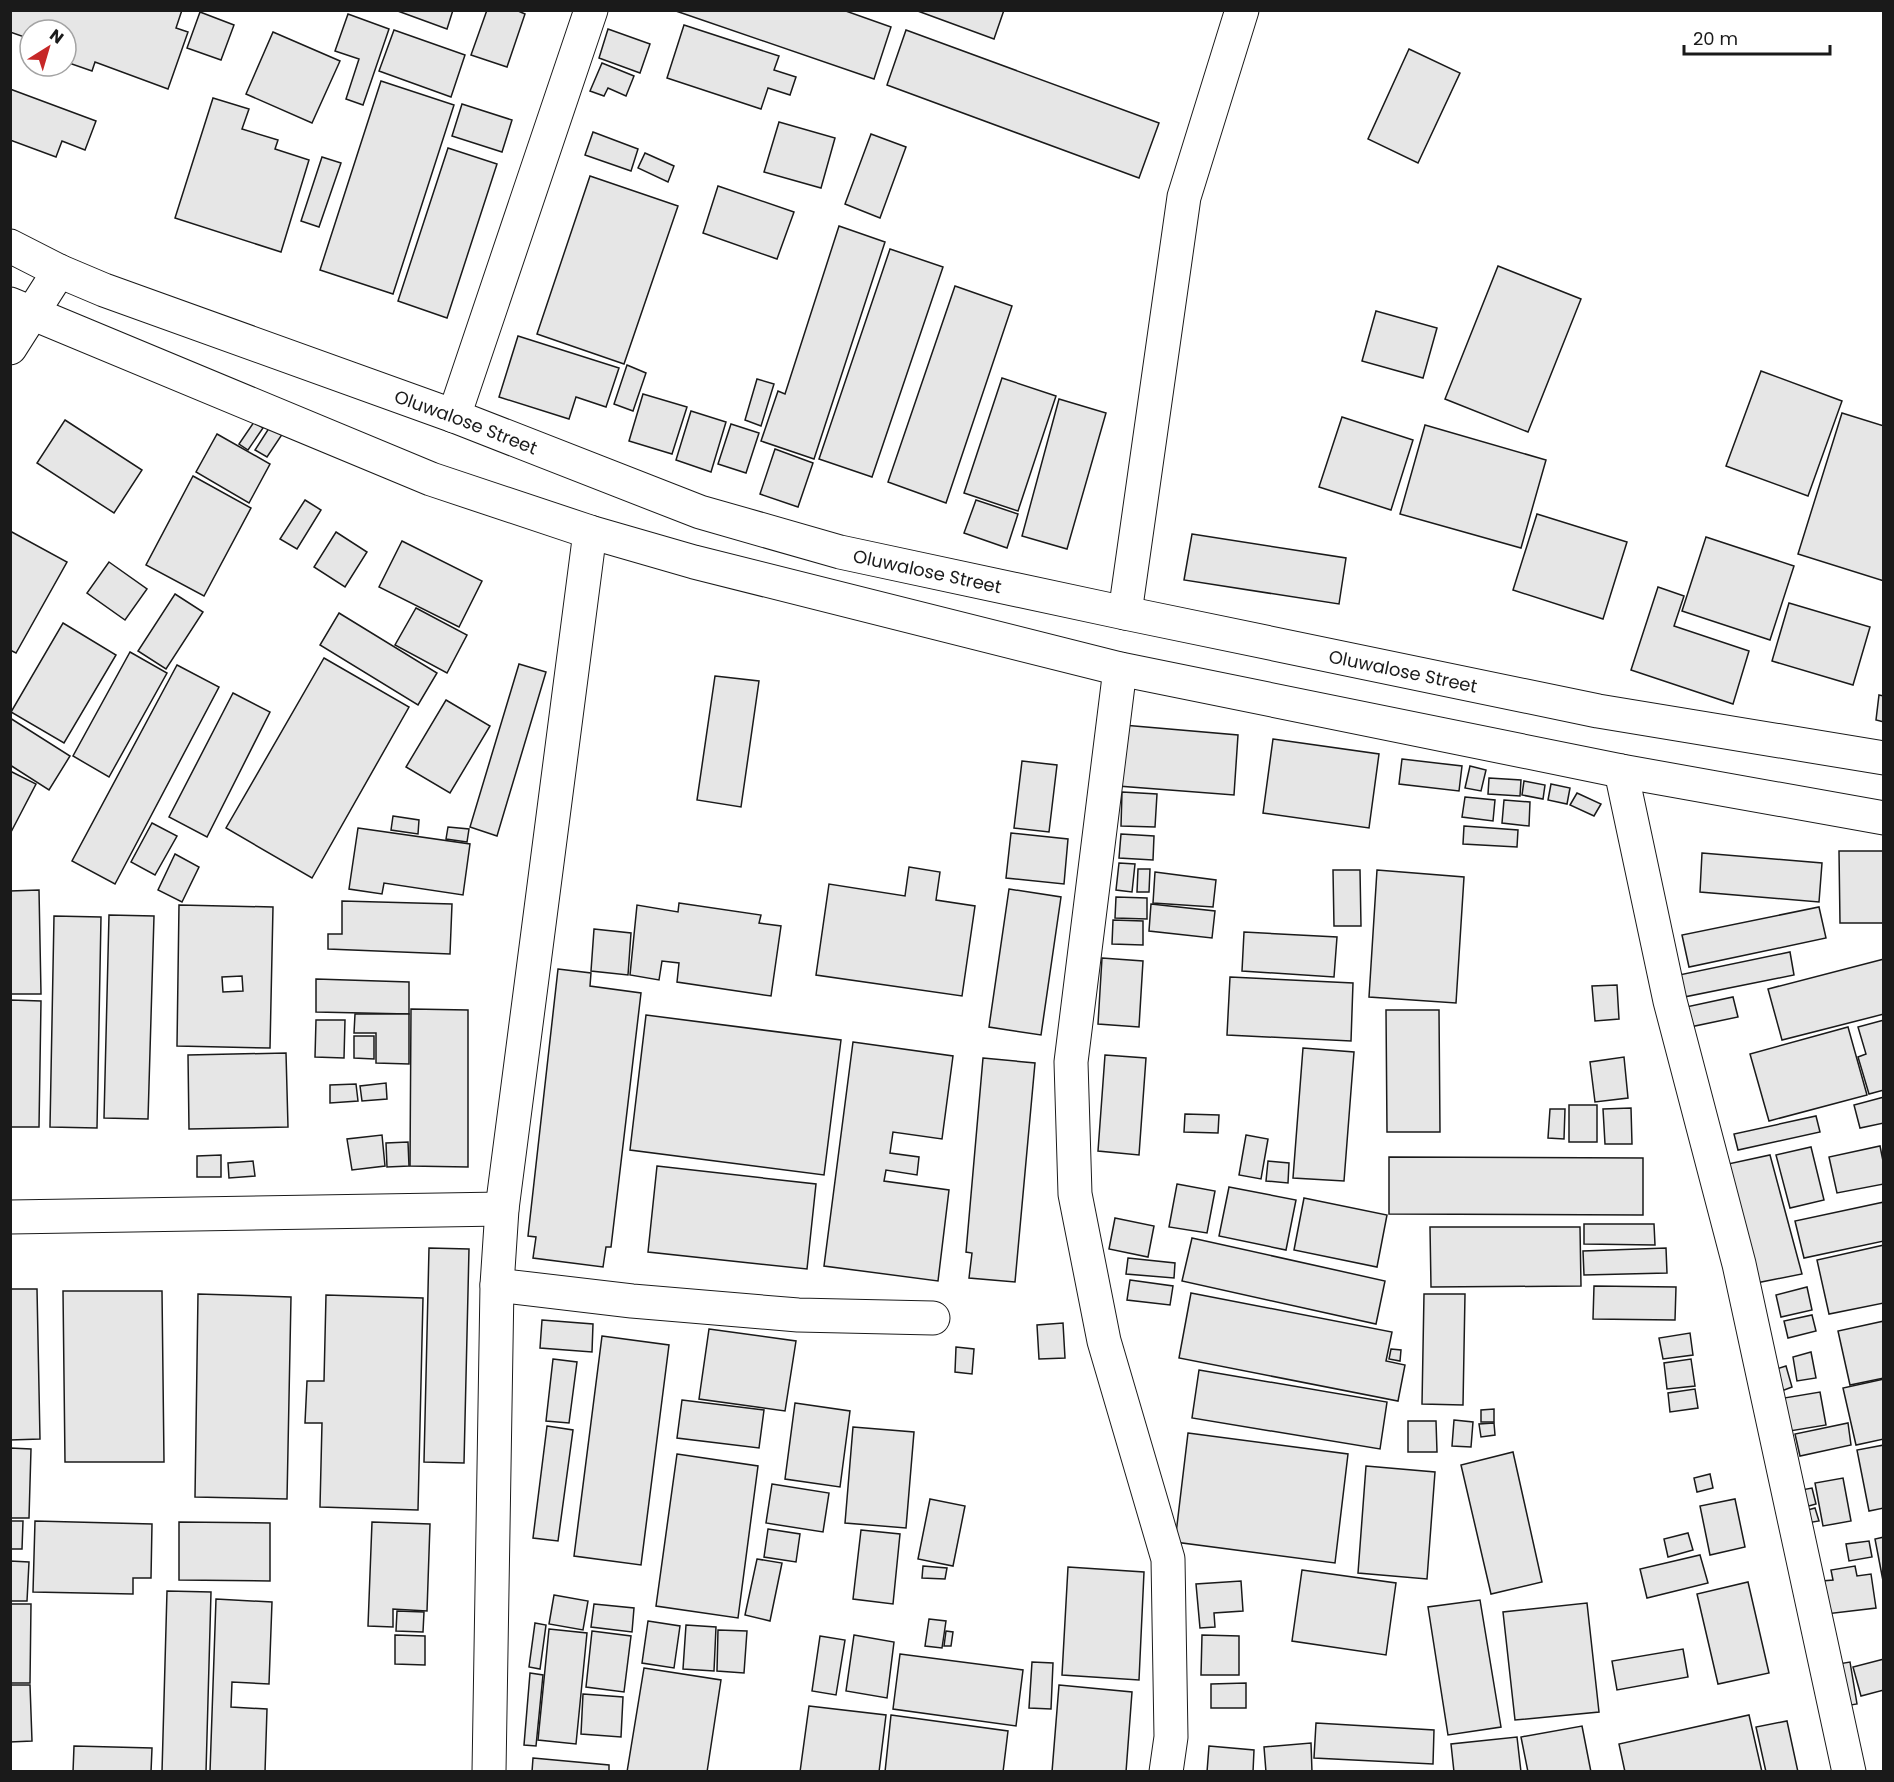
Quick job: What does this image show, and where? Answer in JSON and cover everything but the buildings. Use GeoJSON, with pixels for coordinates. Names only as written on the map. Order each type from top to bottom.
{"type":"FeatureCollection","features":[{"type":"Feature","properties":{"kind":"street"},"geometry":{"type":"LineString","coordinates":[[454,416],[591,10]]}},
{"type":"Feature","properties":{"kind":"street"},"geometry":{"type":"LineString","coordinates":[[1125,613],[1184,197],[1242,10]]}},
{"type":"Feature","properties":{"kind":"street","name":"Oluwalose Street"},"geometry":{"type":"LineString","coordinates":[[10,246],[59,271],[104,290],[454,416],[700,512],[840,552],[1598,711],[1884,758]]}},
{"type":"Feature","properties":{"kind":"street"},"geometry":{"type":"LineString","coordinates":[[10,348],[21,309],[59,271]]}},
{"type":"Feature","properties":{"kind":"street"},"geometry":{"type":"LineString","coordinates":[[21,309],[432,479],[590,532],[694,562],[1120,669],[1621,771],[1884,818]]}},
{"type":"Feature","properties":{"kind":"street"},"geometry":{"type":"LineString","coordinates":[[489,1772],[497,1285],[502,1209],[590,532]]}},
{"type":"Feature","properties":{"kind":"street"},"geometry":{"type":"LineString","coordinates":[[1120,669],[1071,1062],[1075,1194],[1104,1341],[1168,1559],[1171,1737],[1166,1772]]}},
{"type":"Feature","properties":{"kind":"street"},"geometry":{"type":"LineString","coordinates":[[1621,771],[1670,1001],[1740,1264],[1849,1772]]}},
{"type":"Feature","properties":{"kind":"street"},"geometry":{"type":"LineString","coordinates":[[10,1217],[502,1209]]}},
{"type":"Feature","properties":{"kind":"street"},"geometry":{"type":"LineString","coordinates":[[497,1285],[632,1301],[798,1315],[933,1318]]}}]}
